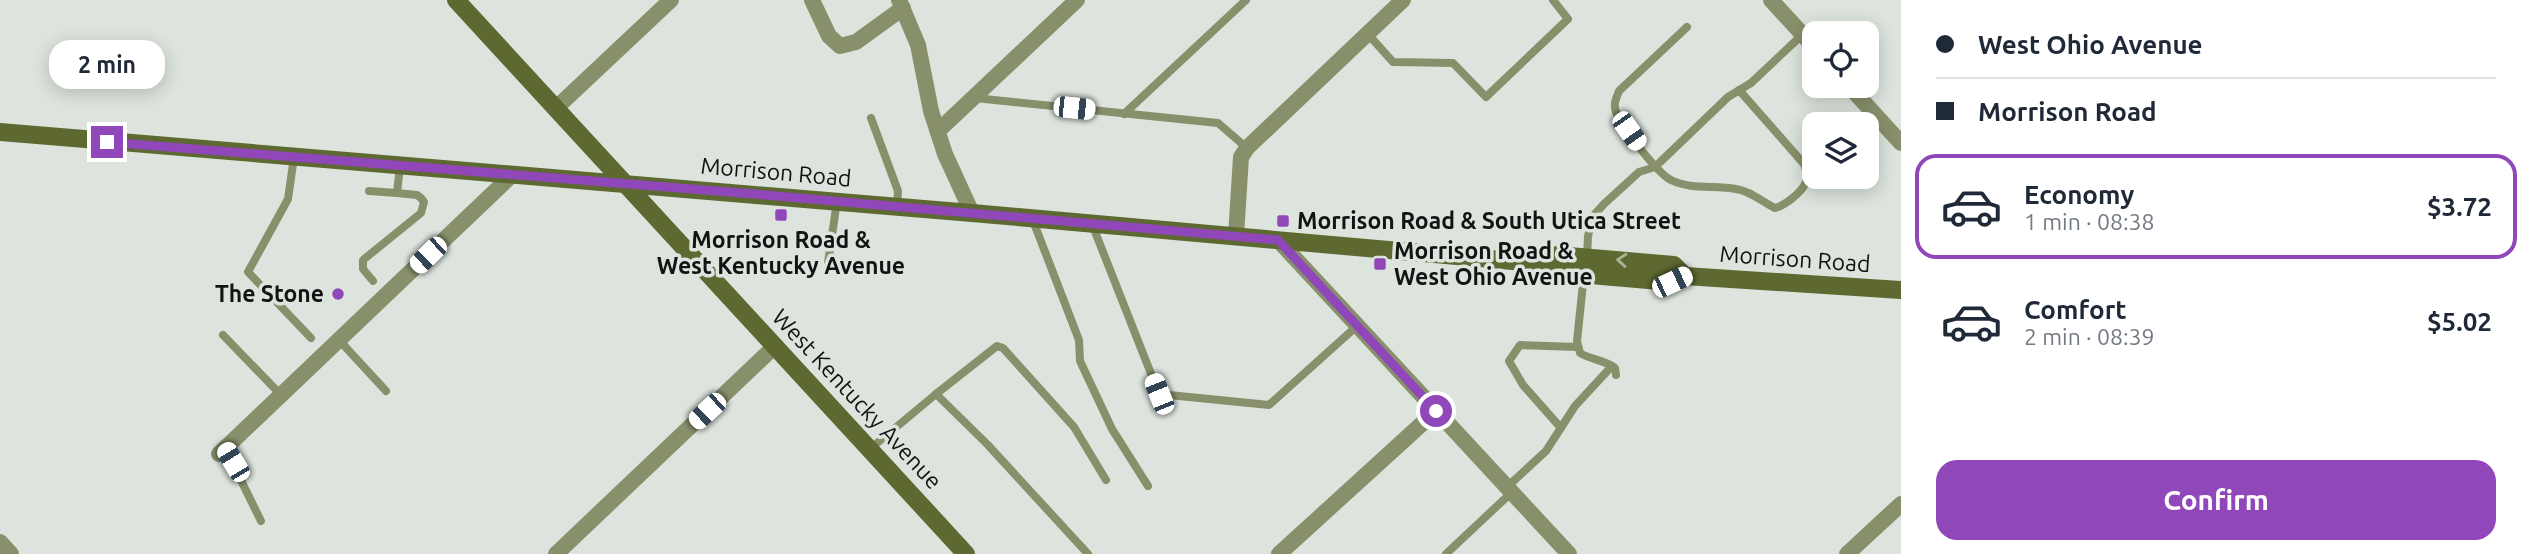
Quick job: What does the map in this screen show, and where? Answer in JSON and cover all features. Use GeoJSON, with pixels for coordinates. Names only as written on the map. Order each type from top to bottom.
{"type":"FeatureCollection","features":[{"type":"Feature","properties":{"kind":"main road","name":"West Kentucky Avenue"},"geometry":{"type":"LineString","coordinates":[[456,0],[967,554]]}},
{"type":"Feature","properties":{"kind":"main road","name":"Morrison Road"},"geometry":{"type":"LineString","coordinates":[[0,132],[897,206],[1547,264],[1557,255],[1586,266],[1674,265],[1685,276],[1901,290]]}},
{"type":"Feature","properties":{"kind":"street"},"geometry":{"type":"LineString","coordinates":[[555,108],[671,0]]}},
{"type":"Feature","properties":{"kind":"street"},"geometry":{"type":"LineString","coordinates":[[812,0],[829,36],[840,46],[856,42],[904,3],[918,45],[931,111],[945,154],[972,213]]}},
{"type":"Feature","properties":{"kind":"street"},"geometry":{"type":"LineString","coordinates":[[938,131],[1077,0]]}},
{"type":"Feature","properties":{"kind":"street"},"geometry":{"type":"LineString","coordinates":[[1236,236],[1241,158],[1247,148],[1403,0]]}},
{"type":"Feature","properties":{"kind":"street"},"geometry":{"type":"LineString","coordinates":[[1771,0],[1802,34]]}},
{"type":"Feature","properties":{"kind":"street"},"geometry":{"type":"LineString","coordinates":[[1860,98],[1901,143]]}},
{"type":"Feature","properties":{"kind":"street"},"geometry":{"type":"LineString","coordinates":[[222,451],[512,175]]}},
{"type":"Feature","properties":{"kind":"street"},"geometry":{"type":"LineString","coordinates":[[1278,240],[1569,554]]}},
{"type":"Feature","properties":{"kind":"street"},"geometry":{"type":"LineString","coordinates":[[556,554],[775,346]]}},
{"type":"Feature","properties":{"kind":"street"},"geometry":{"type":"LineString","coordinates":[[1279,554],[1436,411]]}},
{"type":"Feature","properties":{"kind":"street"},"geometry":{"type":"LineString","coordinates":[[1847,554],[1901,504]]}},
{"type":"Feature","properties":{"kind":"street"},"geometry":{"type":"LineString","coordinates":[[0,542],[11,554]]}},
{"type":"Feature","properties":{"kind":"lane"},"geometry":{"type":"LineString","coordinates":[[1125,114],[1246,0]]}},
{"type":"Feature","properties":{"kind":"lane"},"geometry":{"type":"LineString","coordinates":[[1367,33],[1393,62],[1453,63],[1486,97],[1568,19],[1553,0]]}},
{"type":"Feature","properties":{"kind":"lane"},"geometry":{"type":"LineString","coordinates":[[1687,27],[1619,91],[1614,102],[1616,113],[1655,167],[1668,179],[1683,185],[1738,189],[1775,208],[1784,206],[1806,183],[1808,177],[1804,164],[1739,90]]}},
{"type":"Feature","properties":{"kind":"lane"},"geometry":{"type":"LineString","coordinates":[[1616,375],[1612,366],[1580,353],[1577,341],[1588,236],[1595,214],[1639,172],[1655,167],[1728,97],[1751,83],[1802,34]]}},
{"type":"Feature","properties":{"kind":"lane"},"geometry":{"type":"LineString","coordinates":[[972,98],[1218,123],[1247,148]]}},
{"type":"Feature","properties":{"kind":"lane"},"geometry":{"type":"LineString","coordinates":[[871,118],[898,191],[897,206]]}},
{"type":"Feature","properties":{"kind":"lane"},"geometry":{"type":"LineString","coordinates":[[294,157],[288,199],[248,272],[311,338]]}},
{"type":"Feature","properties":{"kind":"lane"},"geometry":{"type":"LineString","coordinates":[[397,193],[400,166]]}},
{"type":"Feature","properties":{"kind":"lane"},"geometry":{"type":"LineString","coordinates":[[369,191],[417,195],[424,202],[421,213],[363,260],[363,269],[373,281]]}},
{"type":"Feature","properties":{"kind":"lane"},"geometry":{"type":"LineString","coordinates":[[828,263],[837,201]]}},
{"type":"Feature","properties":{"kind":"lane"},"geometry":{"type":"LineString","coordinates":[[1032,218],[1079,340],[1080,361],[1112,429],[1148,486]]}},
{"type":"Feature","properties":{"kind":"lane"},"geometry":{"type":"LineString","coordinates":[[1092,223],[1159,394],[1269,405],[1357,326]]}},
{"type":"Feature","properties":{"kind":"lane"},"geometry":{"type":"LineString","coordinates":[[223,335],[281,395]]}},
{"type":"Feature","properties":{"kind":"lane"},"geometry":{"type":"LineString","coordinates":[[339,340],[386,391]]}},
{"type":"Feature","properties":{"kind":"lane"},"geometry":{"type":"LineString","coordinates":[[1561,428],[1523,386],[1509,361],[1520,345],[1578,347]]}},
{"type":"Feature","properties":{"kind":"lane"},"geometry":{"type":"LineString","coordinates":[[870,449],[997,346],[1003,348],[1074,427],[1106,480]]}},
{"type":"Feature","properties":{"kind":"lane"},"geometry":{"type":"LineString","coordinates":[[1446,554],[1546,452],[1575,406],[1612,366]]}},
{"type":"Feature","properties":{"kind":"lane"},"geometry":{"type":"LineString","coordinates":[[936,394],[987,444],[1088,554]]}},
{"type":"Feature","properties":{"kind":"lane"},"geometry":{"type":"LineString","coordinates":[[222,451],[261,521]]}},
{"type":"Feature","properties":{"kind":"place","name":"Morrison Road & West Kentucky Avenue"},"geometry":{"type":"Point","coordinates":[781,215]}},
{"type":"Feature","properties":{"kind":"place","name":"Morrison Road & South Utica Street"},"geometry":{"type":"Point","coordinates":[1283,221]}},
{"type":"Feature","properties":{"kind":"place","name":"Morrison Road & West Ohio Avenue"},"geometry":{"type":"Point","coordinates":[1380,264]}},
{"type":"Feature","properties":{"kind":"place","name":"The Stone"},"geometry":{"type":"Point","coordinates":[338,294]}},
{"type":"Feature","properties":{"kind":"route"},"geometry":{"type":"LineString","coordinates":[[107,142],[623,183],[1278,240],[1436,411]]}}]}
